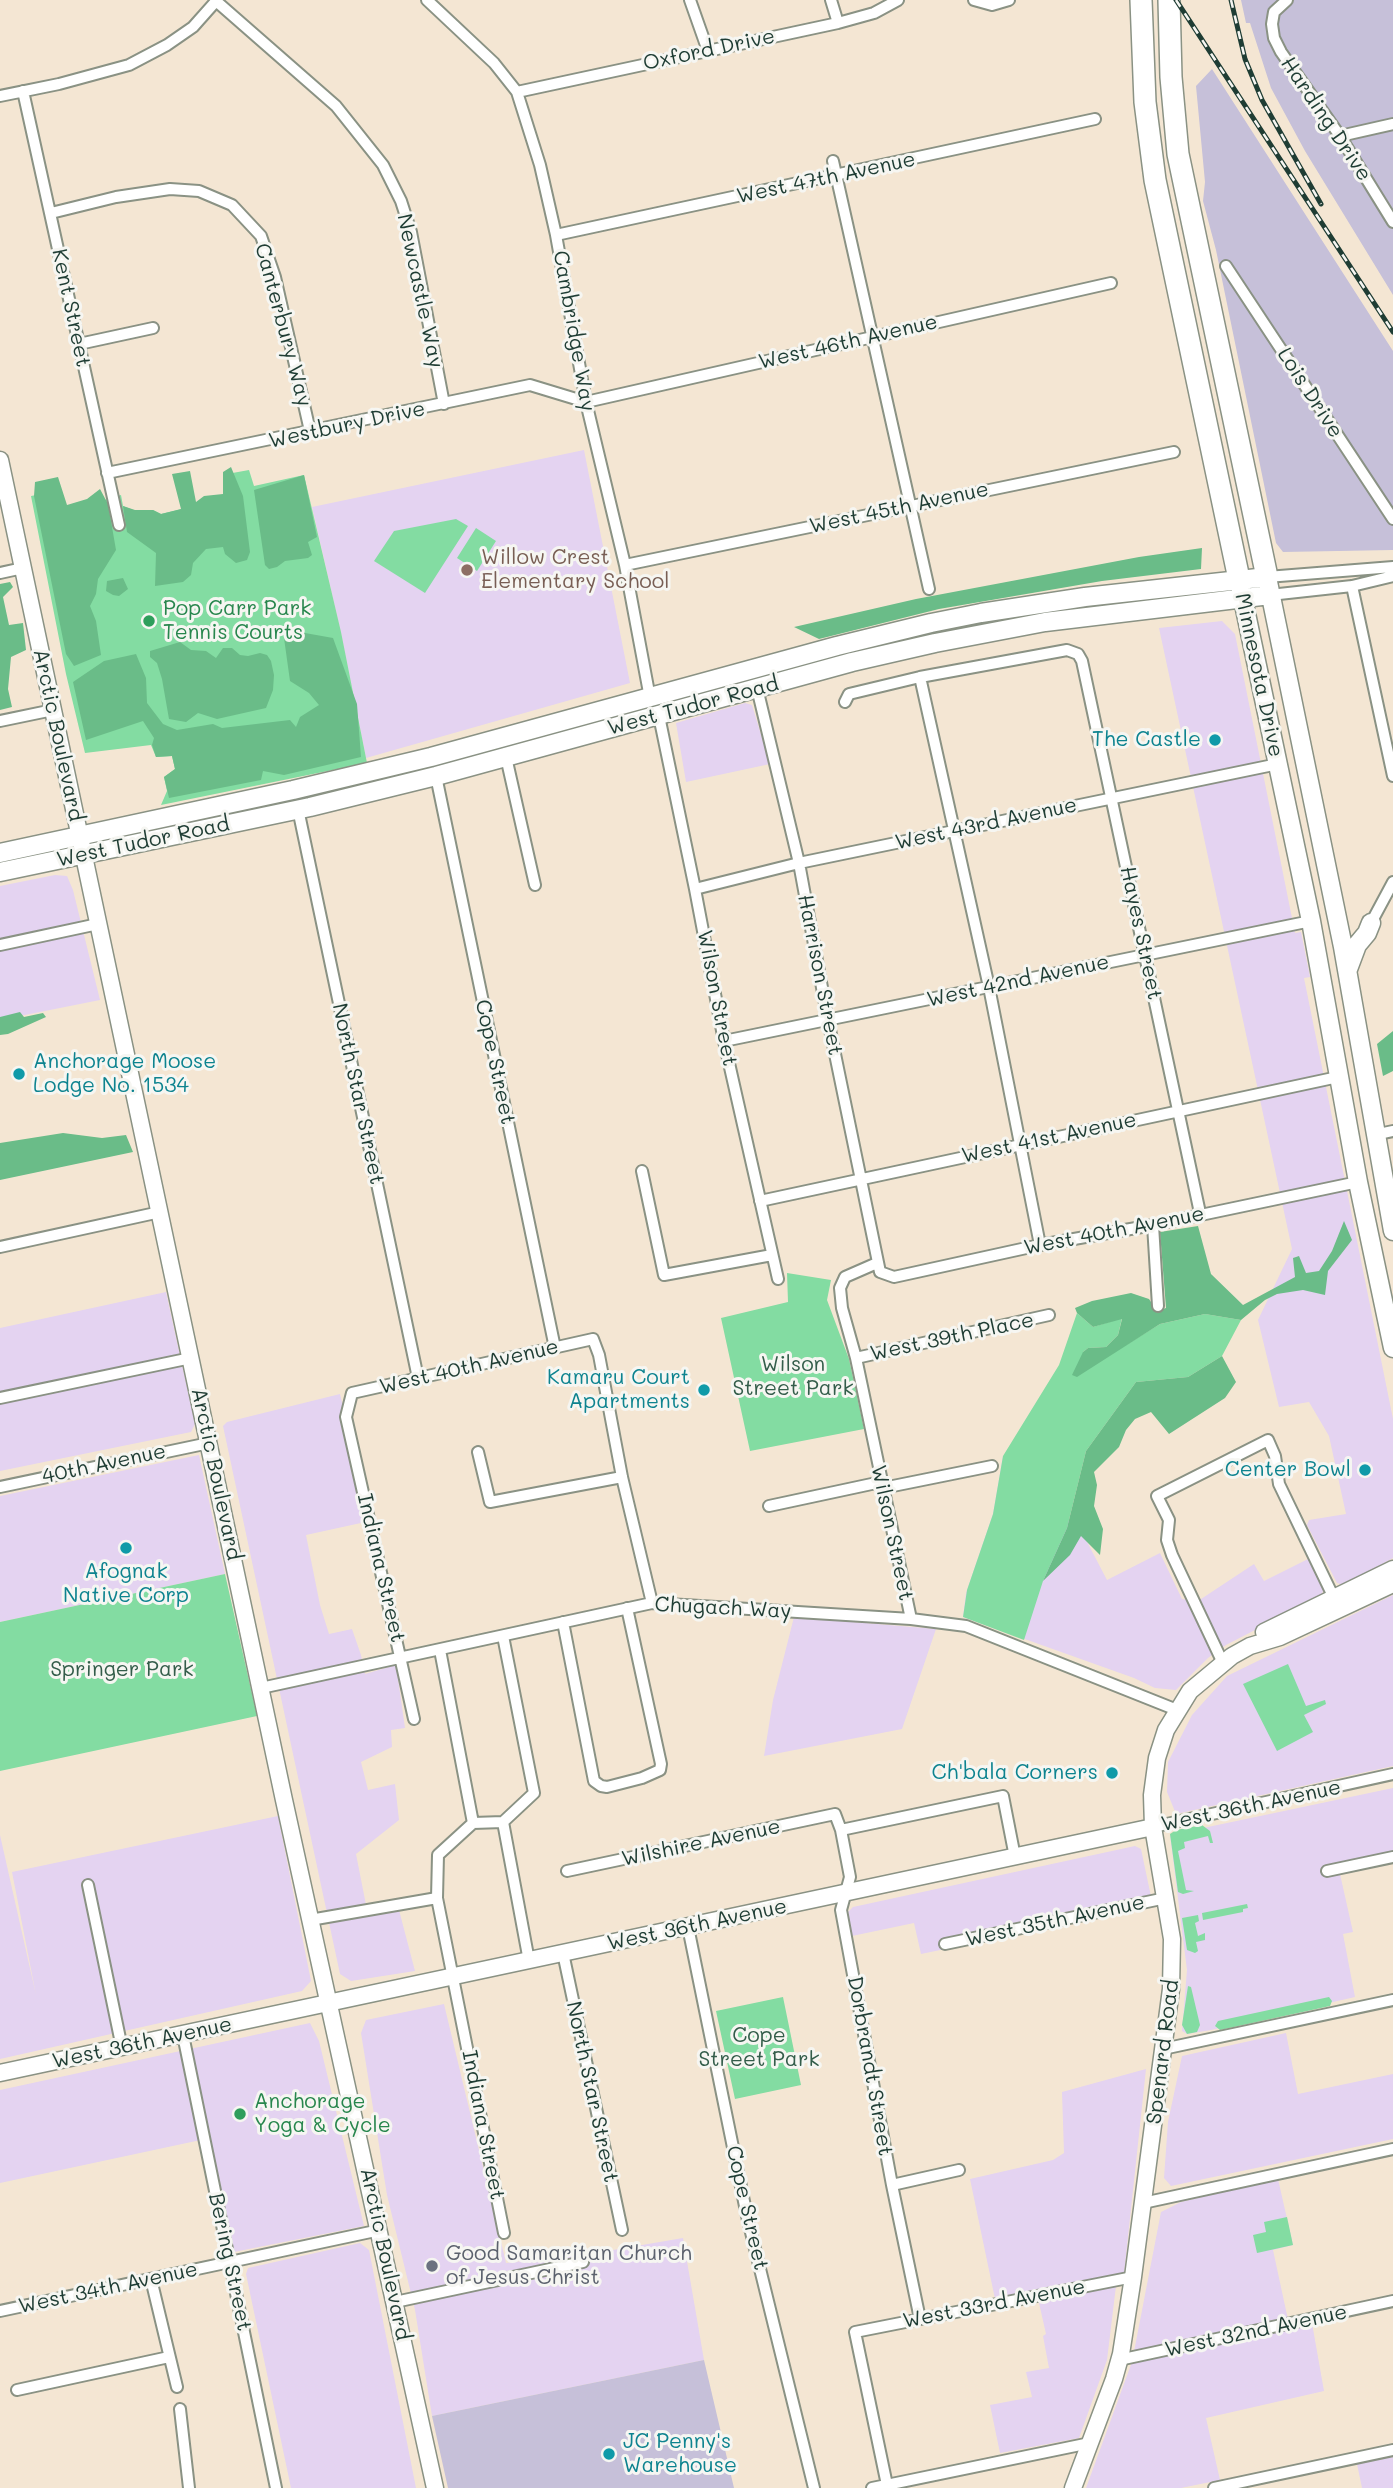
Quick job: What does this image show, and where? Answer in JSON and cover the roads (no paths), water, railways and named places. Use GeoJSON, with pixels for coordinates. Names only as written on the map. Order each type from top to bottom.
{"type":"FeatureCollection","features":[{"type":"Feature","properties":{"kind":"highway","name":"Minnesota Drive"},"geometry":{"type":"LineString","coordinates":[[1141,0],[1144,90],[1155,180],[1241,589]]}},
{"type":"Feature","properties":{"kind":"highway","name":"Minnesota Drive"},"geometry":{"type":"LineString","coordinates":[[1169,0],[1173,112],[1182,177],[1268,586]]}},
{"type":"Feature","properties":{"kind":"main road","name":"Arctic Boulevard"},"geometry":{"type":"LineString","coordinates":[[0,460],[310,1920],[331,2003],[435,2488]]}},
{"type":"Feature","properties":{"kind":"main road","name":"West Tudor Road"},"geometry":{"type":"LineString","coordinates":[[0,853],[431,757],[748,670],[981,612],[1085,597],[1268,586]]}},
{"type":"Feature","properties":{"kind":"main road","name":"Minnesota Drive"},"geometry":{"type":"LineString","coordinates":[[1268,586],[1347,972],[1393,1231]]}},
{"type":"Feature","properties":{"kind":"main road","name":"West Tudor Road"},"geometry":{"type":"LineString","coordinates":[[0,872],[298,809],[436,776],[852,662],[973,635],[1241,589]]}},
{"type":"Feature","properties":{"kind":"main road","name":"Minnesota Drive"},"geometry":{"type":"LineString","coordinates":[[1241,589],[1311,922],[1358,1182],[1393,1348]]}},
{"type":"Feature","properties":{"kind":"main road"},"geometry":{"type":"LineString","coordinates":[[659,716],[661,705],[682,694],[740,678],[748,670]]}},
{"type":"Feature","properties":{"kind":"main road"},"geometry":{"type":"LineString","coordinates":[[561,742],[568,730],[580,724],[643,706],[650,698]]}},
{"type":"Feature","properties":{"kind":"main road"},"geometry":{"type":"LineString","coordinates":[[1335,911],[1354,928],[1371,923]]}},
{"type":"Feature","properties":{"kind":"main road"},"geometry":{"type":"LineString","coordinates":[[1347,972],[1357,945],[1371,923]]}},
{"type":"Feature","properties":{"kind":"main road","name":"Spenard Road"},"geometry":{"type":"LineString","coordinates":[[1250,1646],[1260,1634],[1393,1569]]}},
{"type":"Feature","properties":{"kind":"main road","name":"Spenard Road"},"geometry":{"type":"LineString","coordinates":[[1073,2488],[1119,2360],[1133,2277],[1173,1973],[1172,1939],[1153,1828],[1152,1795],[1157,1758],[1166,1730],[1190,1691],[1223,1663],[1250,1646],[1280,1637],[1393,1584]]}},
{"type":"Feature","properties":{"kind":"main road","name":"West 36th Avenue"},"geometry":{"type":"LineString","coordinates":[[0,2073],[1153,1828]]}},
{"type":"Feature","properties":{"kind":"street"},"geometry":{"type":"LineString","coordinates":[[0,96],[130,65],[167,45],[192,27],[216,0]]}},
{"type":"Feature","properties":{"kind":"street","name":"Newcastle Way"},"geometry":{"type":"LineString","coordinates":[[216,0],[336,106],[383,165],[401,201],[411,232],[444,404]]}},
{"type":"Feature","properties":{"kind":"street","name":"Cambridge Way"},"geometry":{"type":"LineString","coordinates":[[427,0],[494,63],[517,92],[540,165],[556,235],[586,402],[625,565],[650,698]]}},
{"type":"Feature","properties":{"kind":"street"},"geometry":{"type":"LineString","coordinates":[[690,0],[708,51]]}},
{"type":"Feature","properties":{"kind":"street"},"geometry":{"type":"LineString","coordinates":[[831,0],[838,23]]}},
{"type":"Feature","properties":{"kind":"street","name":"Oxford Drive"},"geometry":{"type":"LineString","coordinates":[[517,92],[838,23],[874,13],[898,0]]}},
{"type":"Feature","properties":{"kind":"street"},"geometry":{"type":"LineString","coordinates":[[974,0],[992,5],[1009,0]]}},
{"type":"Feature","properties":{"kind":"street","name":"Harding Drive"},"geometry":{"type":"LineString","coordinates":[[1287,0],[1274,12],[1273,31],[1281,52],[1340,136],[1393,222]]}},
{"type":"Feature","properties":{"kind":"street","name":"Kent Street"},"geometry":{"type":"LineString","coordinates":[[23,91],[119,525]]}},
{"type":"Feature","properties":{"kind":"street","name":"West 47th Avenue"},"geometry":{"type":"LineString","coordinates":[[556,235],[1095,119]]}},
{"type":"Feature","properties":{"kind":"street"},"geometry":{"type":"LineString","coordinates":[[1340,136],[1393,124]]}},
{"type":"Feature","properties":{"kind":"street"},"geometry":{"type":"LineString","coordinates":[[833,161],[929,589]]}},
{"type":"Feature","properties":{"kind":"street","name":"Canterbury Way"},"geometry":{"type":"LineString","coordinates":[[51,213],[116,197],[170,189],[199,191],[232,205],[261,236],[275,277],[310,431]]}},
{"type":"Feature","properties":{"kind":"street","name":"Lois Drive"},"geometry":{"type":"LineString","coordinates":[[1226,266],[1393,519]]}},
{"type":"Feature","properties":{"kind":"street","name":"West 46th Avenue"},"geometry":{"type":"LineString","coordinates":[[586,402],[1111,283]]}},
{"type":"Feature","properties":{"kind":"street"},"geometry":{"type":"LineString","coordinates":[[79,344],[153,328]]}},
{"type":"Feature","properties":{"kind":"street","name":"Westbury Drive"},"geometry":{"type":"LineString","coordinates":[[107,473],[530,385],[586,402]]}},
{"type":"Feature","properties":{"kind":"street","name":"West 45th Avenue"},"geometry":{"type":"LineString","coordinates":[[625,565],[1174,452]]}},
{"type":"Feature","properties":{"kind":"street","name":"West Tudor Road"},"geometry":{"type":"LineString","coordinates":[[1268,586],[1393,567]]}},
{"type":"Feature","properties":{"kind":"street"},"geometry":{"type":"LineString","coordinates":[[0,573],[23,568]]}},
{"type":"Feature","properties":{"kind":"street","name":"West Tudor Road"},"geometry":{"type":"LineString","coordinates":[[1268,586],[1352,586],[1393,576]]}},
{"type":"Feature","properties":{"kind":"street"},"geometry":{"type":"LineString","coordinates":[[1352,586],[1393,776]]}},
{"type":"Feature","properties":{"kind":"street","name":"Hayes Street"},"geometry":{"type":"LineString","coordinates":[[920,677],[1067,650],[1078,654],[1082,661],[1200,1213]]}},
{"type":"Feature","properties":{"kind":"street"},"geometry":{"type":"LineString","coordinates":[[845,702],[849,694],[920,677],[989,986],[1040,1245]]}},
{"type":"Feature","properties":{"kind":"street","name":"Harrison Street"},"geometry":{"type":"LineString","coordinates":[[757,688],[799,863],[877,1263]]}},
{"type":"Feature","properties":{"kind":"street"},"geometry":{"type":"LineString","coordinates":[[0,721],[53,710]]}},
{"type":"Feature","properties":{"kind":"street","name":"Wilson Street"},"geometry":{"type":"LineString","coordinates":[[659,716],[724,1041],[778,1279]]}},
{"type":"Feature","properties":{"kind":"street"},"geometry":{"type":"LineString","coordinates":[[506,757],[535,885]]}},
{"type":"Feature","properties":{"kind":"street","name":"West 43rd Avenue"},"geometry":{"type":"LineString","coordinates":[[695,889],[799,863],[1278,764]]}},
{"type":"Feature","properties":{"kind":"street","name":"Cope Street"},"geometry":{"type":"LineString","coordinates":[[436,776],[555,1348]]}},
{"type":"Feature","properties":{"kind":"street","name":"North Star Street"},"geometry":{"type":"LineString","coordinates":[[298,809],[418,1378]]}},
{"type":"Feature","properties":{"kind":"street"},"geometry":{"type":"LineString","coordinates":[[1371,923],[1393,882]]}},
{"type":"Feature","properties":{"kind":"street","name":"West 42nd Avenue"},"geometry":{"type":"LineString","coordinates":[[724,1041],[1311,922]]}},
{"type":"Feature","properties":{"kind":"street"},"geometry":{"type":"LineString","coordinates":[[0,946],[98,924]]}},
{"type":"Feature","properties":{"kind":"street","name":"West 41st Avenue"},"geometry":{"type":"LineString","coordinates":[[760,1201],[1338,1077]]}},
{"type":"Feature","properties":{"kind":"street"},"geometry":{"type":"LineString","coordinates":[[1374,1135],[1393,1131]]}},
{"type":"Feature","properties":{"kind":"street"},"geometry":{"type":"LineString","coordinates":[[642,1171],[664,1275],[772,1255]]}},
{"type":"Feature","properties":{"kind":"street","name":"West 40th Avenue"},"geometry":{"type":"LineString","coordinates":[[877,1263],[880,1272],[894,1277],[1358,1182]]}},
{"type":"Feature","properties":{"kind":"street"},"geometry":{"type":"LineString","coordinates":[[0,1247],[160,1212]]}},
{"type":"Feature","properties":{"kind":"street"},"geometry":{"type":"LineString","coordinates":[[1153,1225],[1158,1306]]}},
{"type":"Feature","properties":{"kind":"street","name":"Wilson Street"},"geometry":{"type":"LineString","coordinates":[[877,1263],[845,1277],[840,1288],[842,1308],[856,1358],[911,1619]]}},
{"type":"Feature","properties":{"kind":"street","name":"West 39th Place"},"geometry":{"type":"LineString","coordinates":[[856,1358],[1049,1315]]}},
{"type":"Feature","properties":{"kind":"street","name":"West 40th Avenue"},"geometry":{"type":"LineString","coordinates":[[346,1417],[352,1393],[593,1339],[599,1355],[622,1477]]}},
{"type":"Feature","properties":{"kind":"street"},"geometry":{"type":"LineString","coordinates":[[0,1398],[191,1358]]}},
{"type":"Feature","properties":{"kind":"street","name":"Indiana Street"},"geometry":{"type":"LineString","coordinates":[[346,1417],[414,1719]]}},
{"type":"Feature","properties":{"kind":"street"},"geometry":{"type":"LineString","coordinates":[[1223,1663],[1172,1555],[1167,1540],[1169,1520],[1157,1496],[1268,1440],[1275,1457],[1279,1484],[1334,1598]]}},
{"type":"Feature","properties":{"kind":"street","name":"40th Avenue"},"geometry":{"type":"LineString","coordinates":[[0,1487],[209,1443]]}},
{"type":"Feature","properties":{"kind":"street"},"geometry":{"type":"LineString","coordinates":[[478,1452],[490,1502],[622,1477],[652,1603]]}},
{"type":"Feature","properties":{"kind":"street"},"geometry":{"type":"LineString","coordinates":[[769,1506],[992,1466]]}},
{"type":"Feature","properties":{"kind":"street","name":"Chugach Way"},"geometry":{"type":"LineString","coordinates":[[261,1688],[652,1603],[911,1619],[966,1626],[1177,1710]]}},
{"type":"Feature","properties":{"kind":"street"},"geometry":{"type":"LineString","coordinates":[[563,1622],[594,1781],[607,1787],[642,1778],[660,1770],[662,1764],[627,1608]]}},
{"type":"Feature","properties":{"kind":"street"},"geometry":{"type":"LineString","coordinates":[[440,1650],[473,1823],[503,1822],[534,1793],[503,1636]]}},
{"type":"Feature","properties":{"kind":"street","name":"West 36th Avenue"},"geometry":{"type":"LineString","coordinates":[[1153,1828],[1393,1774]]}},
{"type":"Feature","properties":{"kind":"street"},"geometry":{"type":"LineString","coordinates":[[841,1830],[1003,1796],[1016,1857]]}},
{"type":"Feature","properties":{"kind":"street","name":"Dorbrandt Street"},"geometry":{"type":"LineString","coordinates":[[835,1815],[841,1830],[850,1877],[841,1910],[920,2319]]}},
{"type":"Feature","properties":{"kind":"street","name":"Wilshire Avenue"},"geometry":{"type":"LineString","coordinates":[[567,1871],[835,1815]]}},
{"type":"Feature","properties":{"kind":"street"},"geometry":{"type":"LineString","coordinates":[[503,1822],[529,1961]]}},
{"type":"Feature","properties":{"kind":"street","name":"Indiana Street"},"geometry":{"type":"LineString","coordinates":[[473,1823],[438,1855],[437,1898],[504,2233]]}},
{"type":"Feature","properties":{"kind":"street"},"geometry":{"type":"LineString","coordinates":[[1327,1871],[1393,1857]]}},
{"type":"Feature","properties":{"kind":"street"},"geometry":{"type":"LineString","coordinates":[[88,1885],[122,2048]]}},
{"type":"Feature","properties":{"kind":"street"},"geometry":{"type":"LineString","coordinates":[[310,1920],[437,1898]]}},
{"type":"Feature","properties":{"kind":"street","name":"West 35th Avenue"},"geometry":{"type":"LineString","coordinates":[[945,1944],[1166,1898]]}},
{"type":"Feature","properties":{"kind":"street","name":"Cope Street"},"geometry":{"type":"LineString","coordinates":[[688,1927],[747,2216],[814,2488]]}},
{"type":"Feature","properties":{"kind":"street","name":"North Star Street"},"geometry":{"type":"LineString","coordinates":[[563,1954],[622,2230]]}},
{"type":"Feature","properties":{"kind":"street"},"geometry":{"type":"LineString","coordinates":[[1163,2049],[1393,2000]]}},
{"type":"Feature","properties":{"kind":"street","name":"Bering Street"},"geometry":{"type":"LineString","coordinates":[[183,2035],[276,2488]]}},
{"type":"Feature","properties":{"kind":"street"},"geometry":{"type":"LineString","coordinates":[[1143,2203],[1393,2149]]}},
{"type":"Feature","properties":{"kind":"street"},"geometry":{"type":"LineString","coordinates":[[892,2185],[959,2170]]}},
{"type":"Feature","properties":{"kind":"street","name":"West 34th Avenue"},"geometry":{"type":"LineString","coordinates":[[0,2311],[380,2230]]}},
{"type":"Feature","properties":{"kind":"street"},"geometry":{"type":"LineString","coordinates":[[395,2302],[583,2262]]}},
{"type":"Feature","properties":{"kind":"street","name":"West 33rd Avenue"},"geometry":{"type":"LineString","coordinates":[[887,2485],[855,2332],[1133,2277]]}},
{"type":"Feature","properties":{"kind":"street"},"geometry":{"type":"LineString","coordinates":[[151,2280],[177,2387]]}},
{"type":"Feature","properties":{"kind":"street","name":"West 32nd Avenue"},"geometry":{"type":"LineString","coordinates":[[1119,2360],[1393,2301]]}},
{"type":"Feature","properties":{"kind":"street"},"geometry":{"type":"LineString","coordinates":[[17,2390],[169,2357]]}},
{"type":"Feature","properties":{"kind":"street"},"geometry":{"type":"LineString","coordinates":[[180,2409],[189,2488]]}},
{"type":"Feature","properties":{"kind":"street"},"geometry":{"type":"LineString","coordinates":[[872,2488],[1090,2443]]}},
{"type":"Feature","properties":{"kind":"street"},"geometry":{"type":"LineString","coordinates":[[1214,2488],[1393,2450]]}},
{"type":"Feature","properties":{"kind":"railway"},"geometry":{"type":"LineString","coordinates":[[1176,0],[1393,332]]}},
{"type":"Feature","properties":{"kind":"railway"},"geometry":{"type":"LineString","coordinates":[[1231,0],[1245,59],[1262,100],[1321,204]]}},
{"type":"Feature","properties":{"kind":"place","name":"Willow Crest Elementary School"},"geometry":{"type":"Point","coordinates":[467,570]}},
{"type":"Feature","properties":{"kind":"place","name":"Pop Carr Park Tennis Courts"},"geometry":{"type":"Point","coordinates":[149,621]}},
{"type":"Feature","properties":{"kind":"place","name":"The Castle"},"geometry":{"type":"Point","coordinates":[1215,740]}},
{"type":"Feature","properties":{"kind":"place","name":"Anchorage Moose Lodge No. 1534"},"geometry":{"type":"Point","coordinates":[19,1074]}},
{"type":"Feature","properties":{"kind":"place","name":"Kamaru Court Apartments"},"geometry":{"type":"Point","coordinates":[704,1390]}},
{"type":"Feature","properties":{"kind":"place","name":"Center Bowl"},"geometry":{"type":"Point","coordinates":[1365,1470]}},
{"type":"Feature","properties":{"kind":"place","name":"Afognak Native Corp"},"geometry":{"type":"Point","coordinates":[126,1548]}},
{"type":"Feature","properties":{"kind":"place","name":"Ch'bala Corners"},"geometry":{"type":"Point","coordinates":[1112,1773]}},
{"type":"Feature","properties":{"kind":"place","name":"Anchorage Yoga & Cycle"},"geometry":{"type":"Point","coordinates":[240,2114]}},
{"type":"Feature","properties":{"kind":"place","name":"Good Samaritan Church of Jesus Christ"},"geometry":{"type":"Point","coordinates":[432,2266]}},
{"type":"Feature","properties":{"kind":"place","name":"JC Penny's Warehouse"},"geometry":{"type":"Point","coordinates":[609,2454]}},
{"type":"Feature","properties":{"kind":"park label","name":"Wilson Street Park"},"geometry":{"type":"Point","coordinates":[793,1377]}},
{"type":"Feature","properties":{"kind":"park label","name":"Springer Park"},"geometry":{"type":"Point","coordinates":[122,1670]}},
{"type":"Feature","properties":{"kind":"park label","name":"Cope Street Park"},"geometry":{"type":"Point","coordinates":[759,2048]}}]}
